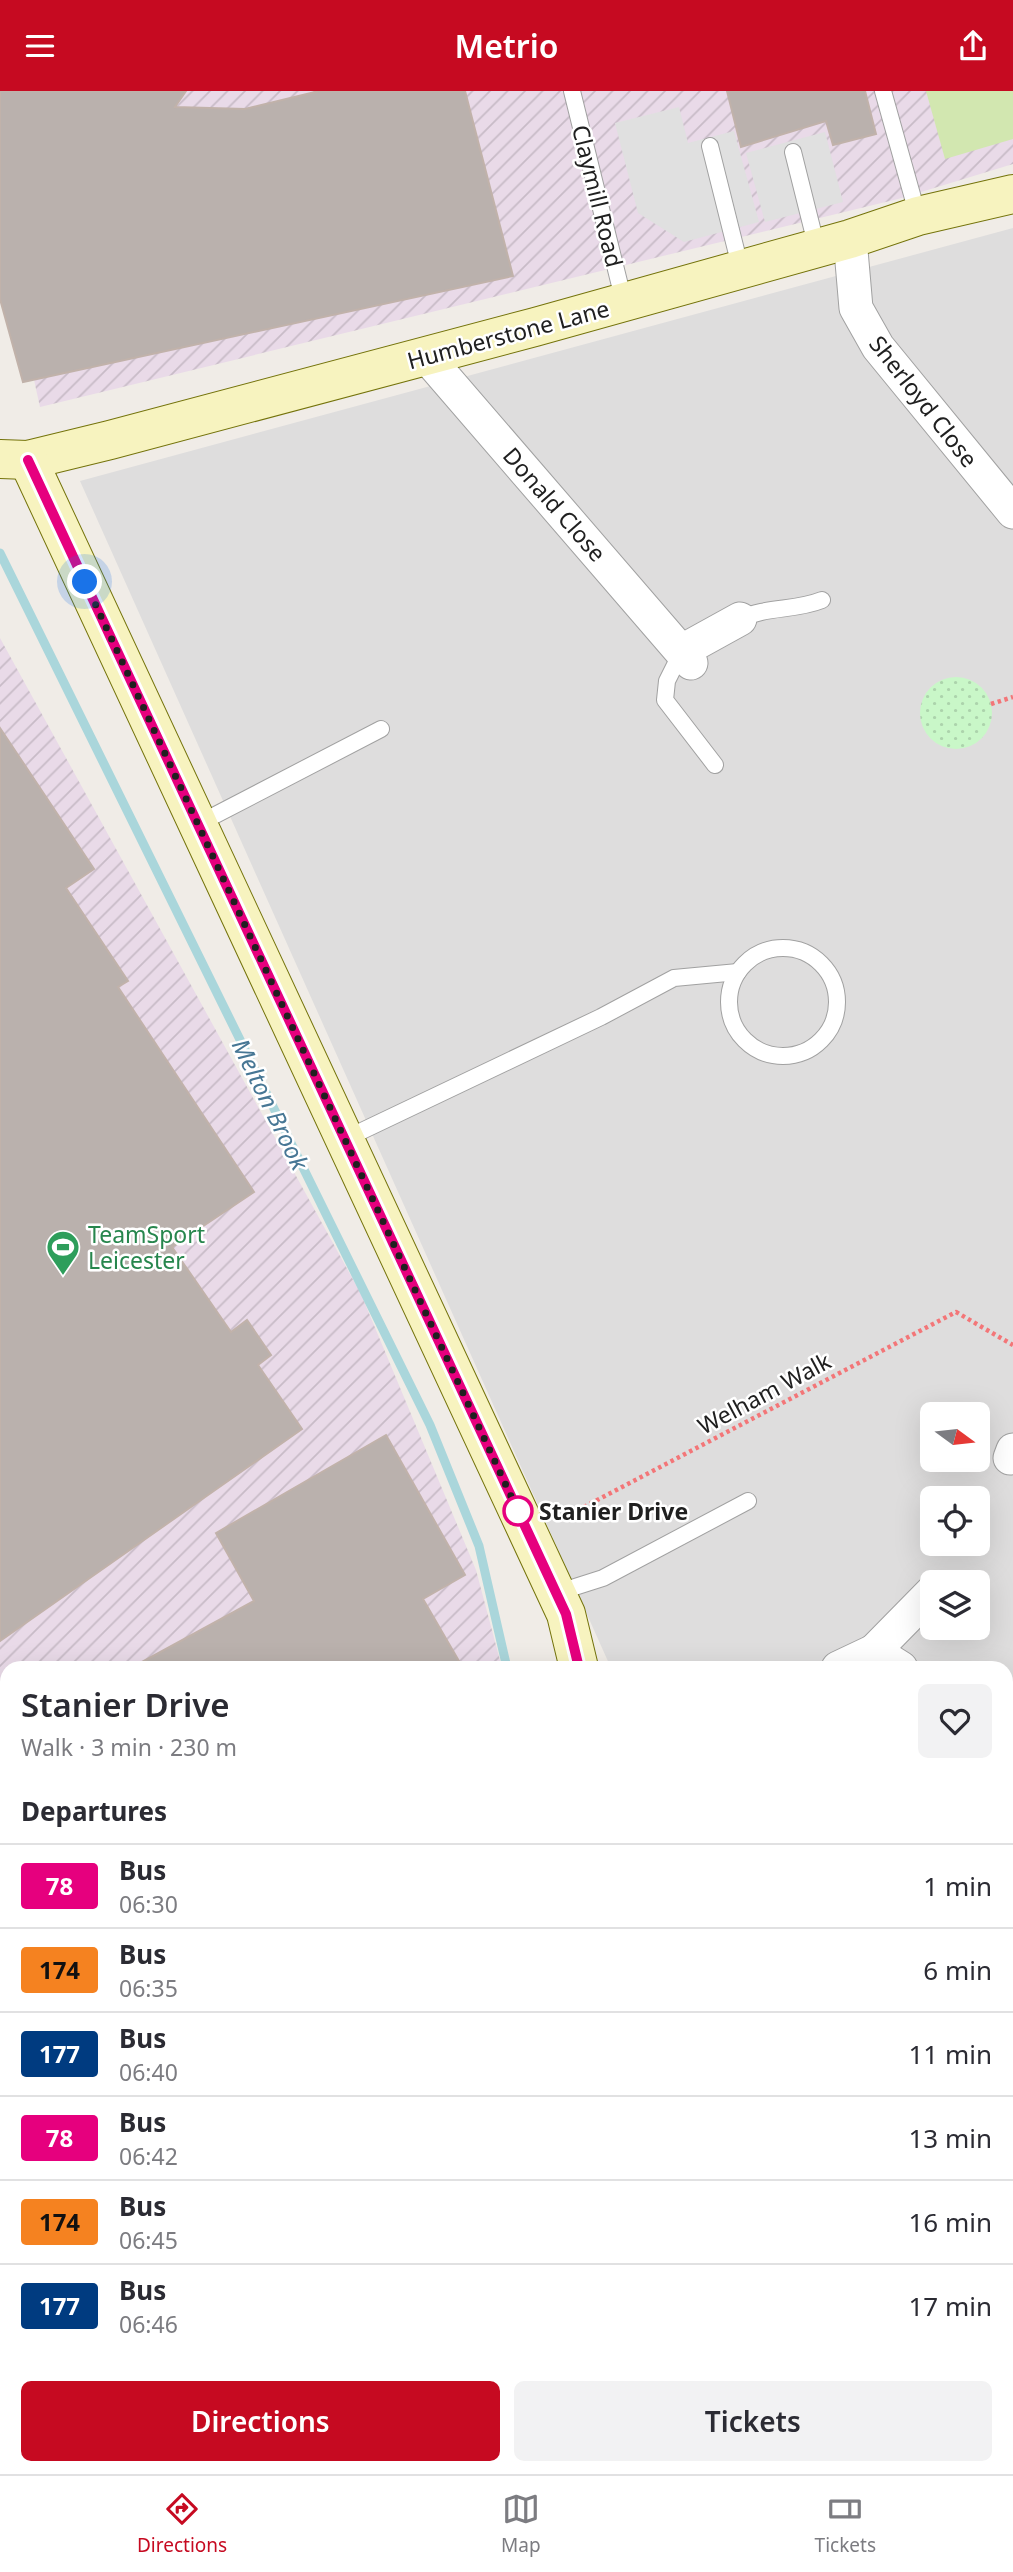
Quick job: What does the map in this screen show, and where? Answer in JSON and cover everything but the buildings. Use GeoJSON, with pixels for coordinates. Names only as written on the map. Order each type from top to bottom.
{"type":"FeatureCollection","features":[{"type":"Feature","properties":{"kind":"street","name":"Humberstone Lane"},"geometry":{"type":"LineString","coordinates":[[14,460],[427,357],[833,244],[918,216],[1013,194]]}},
{"type":"Feature","properties":{"kind":"street","name":"Sherloyd Close"},"geometry":{"type":"LineString","coordinates":[[833,244],[856,308],[878,347],[1013,512]]}},
{"type":"Feature","properties":{"kind":"street","name":"Donald Close"},"geometry":{"type":"LineString","coordinates":[[427,357],[686,657]]}},
{"type":"Feature","properties":{"kind":"street"},"geometry":{"type":"LineString","coordinates":[[14,460],[198,824],[566,1614],[577,1661]]}},
{"type":"Feature","properties":{"kind":"street"},"geometry":{"type":"LineString","coordinates":[[686,657],[740,619]]}},
{"type":"Feature","properties":{"kind":"street"},"geometry":{"type":"LineString","coordinates":[[887,1659],[920,1610]]}},
{"type":"Feature","properties":{"kind":"lane","name":"Claymill Road"},"geometry":{"type":"LineString","coordinates":[[572,91],[624,302]]}},
{"type":"Feature","properties":{"kind":"lane"},"geometry":{"type":"LineString","coordinates":[[883,91],[918,216]]}},
{"type":"Feature","properties":{"kind":"lane"},"geometry":{"type":"LineString","coordinates":[[710,146],[741,270]]}},
{"type":"Feature","properties":{"kind":"lane"},"geometry":{"type":"LineString","coordinates":[[793,152],[833,244]]}},
{"type":"Feature","properties":{"kind":"lane"},"geometry":{"type":"LineString","coordinates":[[740,619],[767,609],[799,608],[822,600]]}},
{"type":"Feature","properties":{"kind":"lane"},"geometry":{"type":"LineString","coordinates":[[686,657],[667,681],[665,700],[715,765]]}},
{"type":"Feature","properties":{"kind":"lane"},"geometry":{"type":"LineString","coordinates":[[198,824],[381,729]]}},
{"type":"Feature","properties":{"kind":"lane"},"geometry":{"type":"LineString","coordinates":[[345,1139],[601,1017],[674,978],[738,972],[749,960],[765,951],[782,948],[799,951],[815,958],[827,971],[835,986],[837,1004],[834,1021],[825,1037],[811,1049],[794,1056],[776,1056],[758,1051],[744,1040],[733,1025],[729,1008],[730,989],[738,972]]}},
{"type":"Feature","properties":{"kind":"lane"},"geometry":{"type":"LineString","coordinates":[[556,1593],[603,1579],[748,1501]]}},
{"type":"Feature","properties":{"kind":"path"},"geometry":{"type":"LineString","coordinates":[[991,703],[1013,697]]}},
{"type":"Feature","properties":{"kind":"path","name":"Welham Walk"},"geometry":{"type":"LineString","coordinates":[[530,1535],[956,1312],[1013,1345]]}},
{"type":"Feature","properties":{"kind":"shaded area"},"geometry":{"type":"Polygon","coordinates":[[[0,91],[1013,91],[1013,164],[898,199],[40,407],[0,226],[0,91]]]}},
{"type":"Feature","properties":{"kind":"shaded area"},"geometry":{"type":"Polygon","coordinates":[[[679,107],[688,143],[734,131],[759,222],[684,242],[638,213],[615,123],[679,107]]]}},
{"type":"Feature","properties":{"kind":"shaded area"},"geometry":{"type":"Polygon","coordinates":[[[825,132],[843,202],[765,222],[746,153],[825,132]]]}},
{"type":"Feature","properties":{"kind":"shaded area"},"geometry":{"type":"Polygon","coordinates":[[[1013,228],[1013,1661],[608,1661],[80,481],[1013,228]]]}},
{"type":"Feature","properties":{"kind":"shaded area"},"geometry":{"type":"Polygon","coordinates":[[[0,638],[361,1294],[476,1570],[500,1661],[0,1661],[0,638]]]}},
{"type":"Feature","properties":{"kind":"green space"},"geometry":{"type":"Polygon","coordinates":[[[926,91],[1013,91],[1013,139],[945,159],[926,91]]]}},
{"type":"Feature","properties":{"kind":"green space"},"geometry":{"type":"Polygon","coordinates":[[[956,677],[976,683],[986,693],[992,713],[986,733],[976,743],[956,749],[936,743],[926,733],[920,713],[926,693],[936,683],[956,677]]]}},
{"type":"Feature","properties":{"kind":"waterway","name":"Melton Brook"},"geometry":{"type":"LineString","coordinates":[[0,553],[430,1425],[479,1546],[505,1661]]}},
{"type":"Feature","properties":{"kind":"bus line","name":"78"},"geometry":{"type":"LineString","coordinates":[[28,460],[566,1614],[577,1661]]}},
{"type":"Feature","properties":{"kind":"place","name":"TeamSport Leicester"},"geometry":{"type":"Point","coordinates":[63,1277]}},
{"type":"Feature","properties":{"kind":"place","name":"Stanier Drive"},"geometry":{"type":"Point","coordinates":[518,1511]}},
{"type":"Feature","properties":{"kind":"route"},"geometry":{"type":"LineString","coordinates":[[85,582],[518,1511]]}}]}
